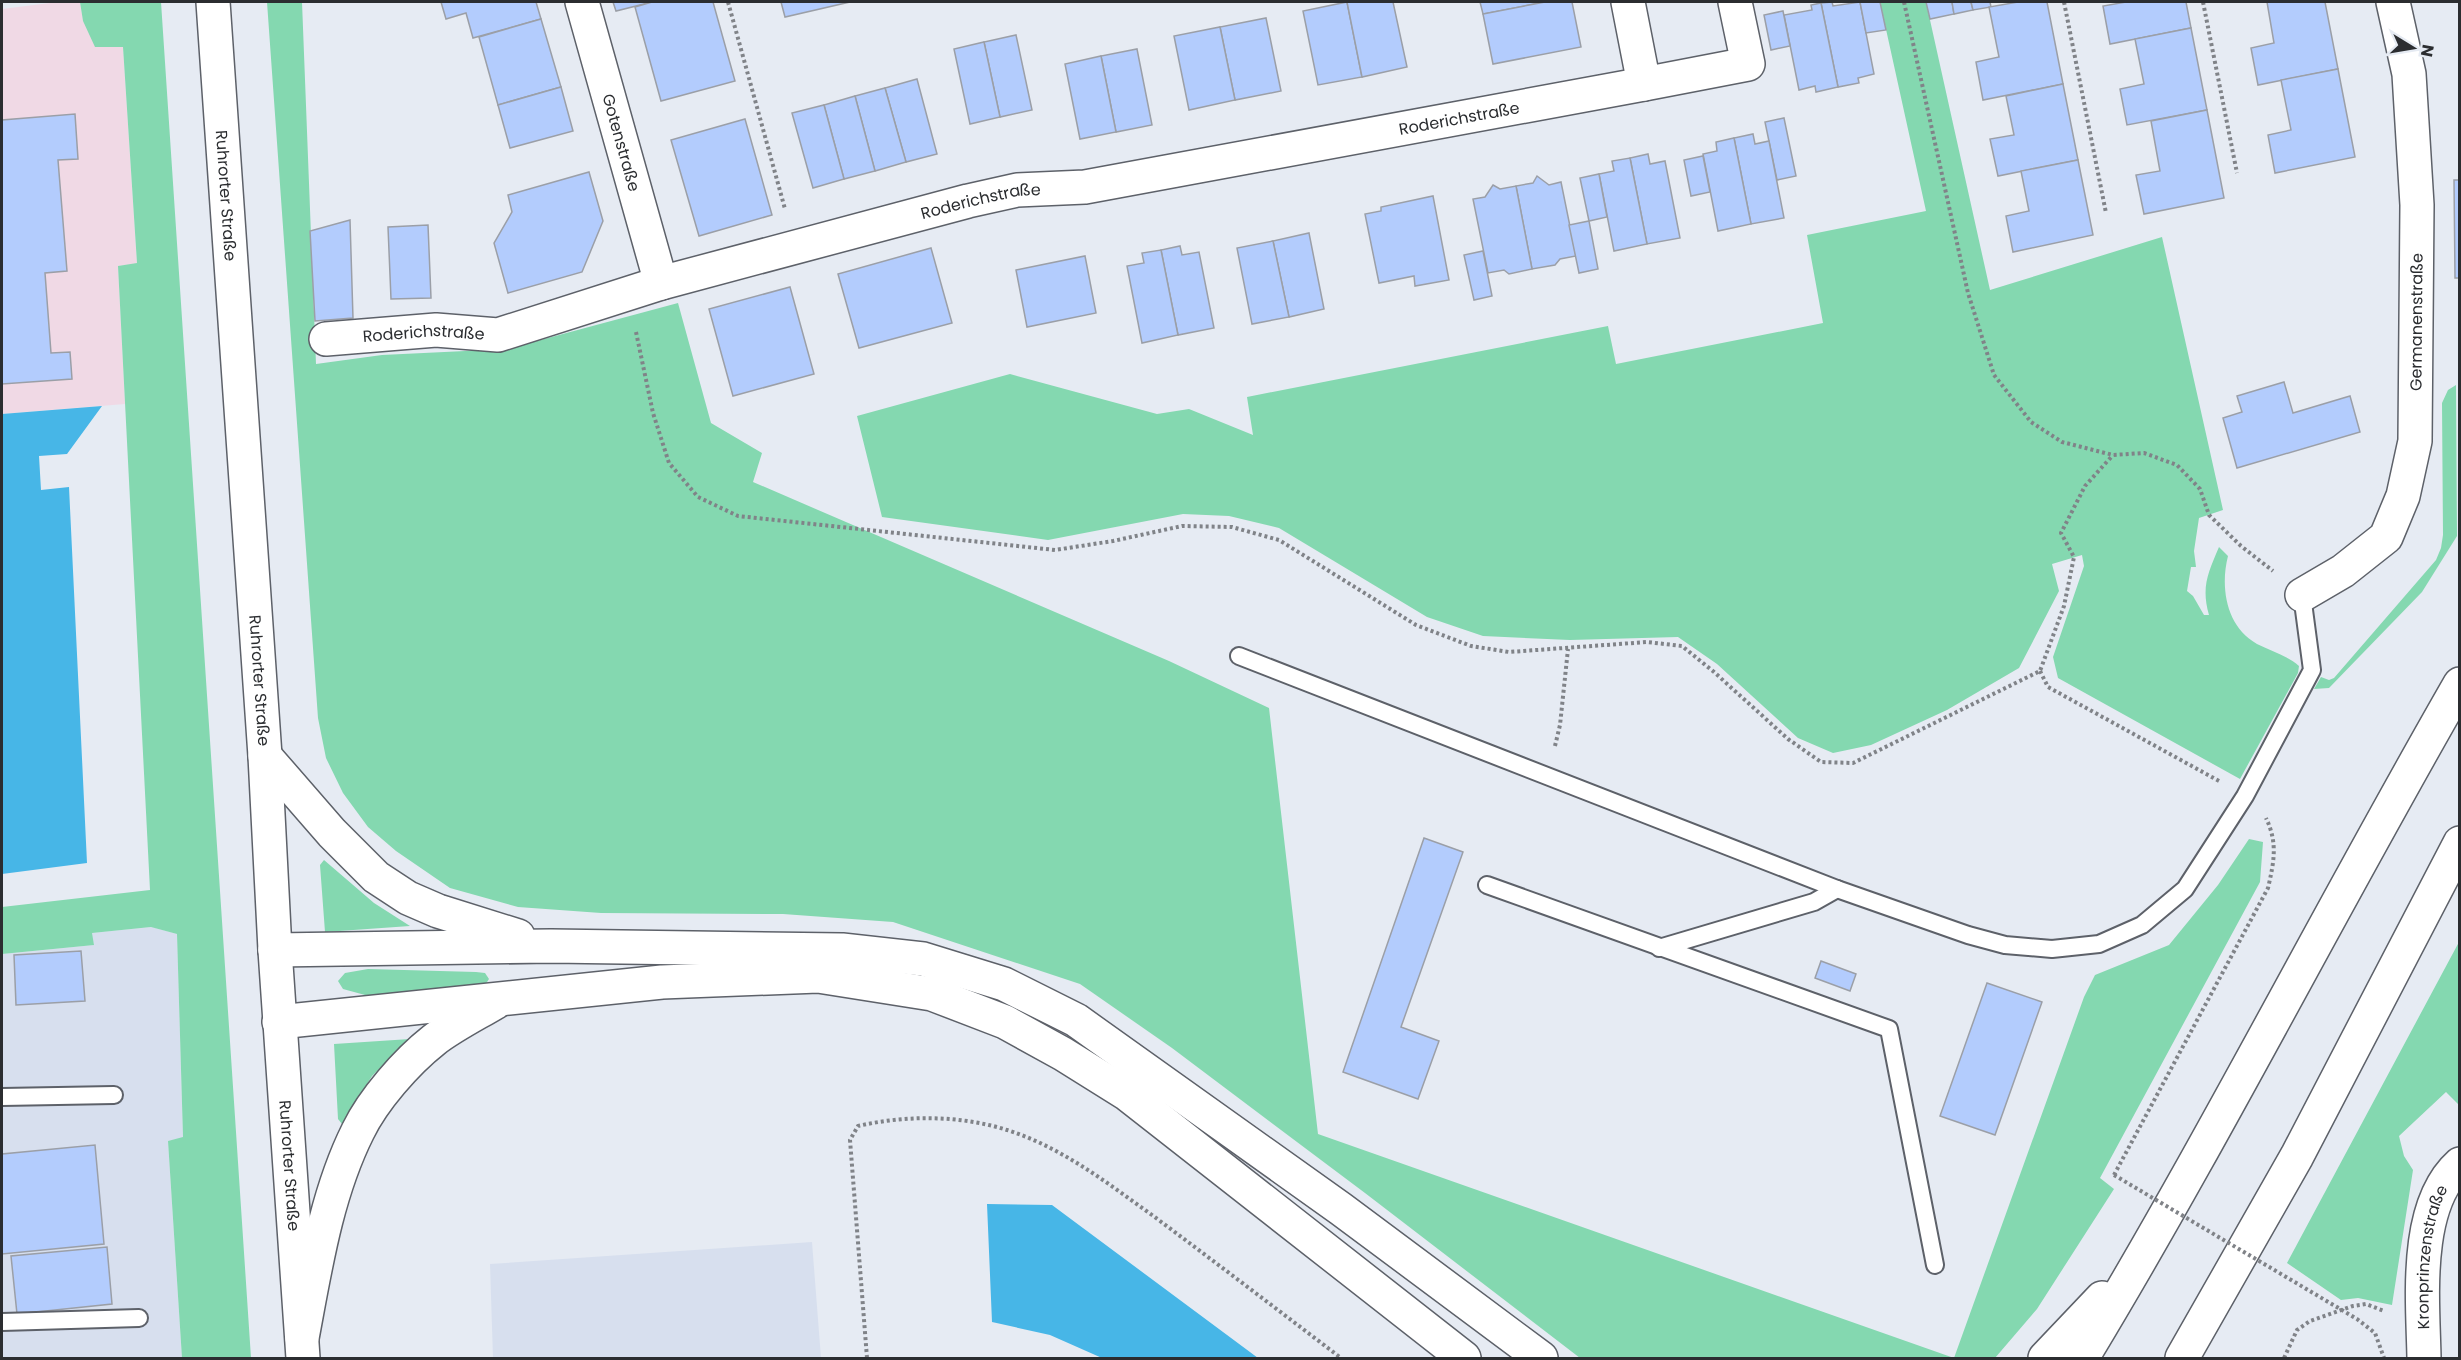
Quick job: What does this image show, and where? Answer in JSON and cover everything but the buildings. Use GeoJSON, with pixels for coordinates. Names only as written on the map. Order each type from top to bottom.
{"type":"FeatureCollection","features":[{"type":"Feature","properties":{"kind":"main road","name":"Ruhrorter Straße"},"geometry":{"type":"LineString","coordinates":[[213,2],[265,756],[274,950],[302,1348]]}},
{"type":"Feature","properties":{"kind":"main road","name":"Gotenstraße"},"geometry":{"type":"LineString","coordinates":[[582,2],[661,283]]}},
{"type":"Feature","properties":{"kind":"main road"},"geometry":{"type":"LineString","coordinates":[[1628,2],[1644,84]]}},
{"type":"Feature","properties":{"kind":"main road","name":"Roderichstraße"},"geometry":{"type":"LineString","coordinates":[[326,339],[436,330],[498,335],[661,283],[1017,190],[1085,187],[1748,64],[1735,2]]}},
{"type":"Feature","properties":{"kind":"main road","name":"Germanenstraße"},"geometry":{"type":"LineString","coordinates":[[2302,595],[2343,571],[2386,537],[2403,496],[2415,441],[2417,205],[2409,74],[2393,2]]}},
{"type":"Feature","properties":{"kind":"main road"},"geometry":{"type":"LineString","coordinates":[[2082,1359],[2277,1018],[2403,782],[2460,684]]}},
{"type":"Feature","properties":{"kind":"main road"},"geometry":{"type":"LineString","coordinates":[[265,756],[332,833],[376,878],[408,898],[438,911],[551,946]]}},
{"type":"Feature","properties":{"kind":"main road"},"geometry":{"type":"LineString","coordinates":[[2182,1359],[2297,1156],[2460,843]]}},
{"type":"Feature","properties":{"kind":"main road"},"geometry":{"type":"LineString","coordinates":[[274,950],[551,946],[842,950],[923,959],[1004,984],[1076,1020],[1341,1209],[1541,1359]]}},
{"type":"Feature","properties":{"kind":"main road"},"geometry":{"type":"LineString","coordinates":[[279,1022],[662,982],[818,976],[932,994],[1005,1023],[1063,1054],[1127,1094],[1464,1359]]}},
{"type":"Feature","properties":{"kind":"main road"},"geometry":{"type":"LineString","coordinates":[[302,1348],[319,1250],[339,1179],[358,1130],[391,1083],[434,1040],[502,998]]}},
{"type":"Feature","properties":{"kind":"main road","name":"Kronprinzenstraße"},"geometry":{"type":"LineString","coordinates":[[2424,1359],[2426,1246],[2434,1202],[2449,1174],[2460,1164]]}},
{"type":"Feature","properties":{"kind":"main road"},"geometry":{"type":"LineString","coordinates":[[2045,1359],[2146,1250]]}},
{"type":"Feature","properties":{"kind":"lane"},"geometry":{"type":"LineString","coordinates":[[1239,656],[1837,889],[1968,935],[2005,945],[2052,949],[2099,944],[2142,925],[2186,889],[2245,796],[2312,670],[2302,595]]}},
{"type":"Feature","properties":{"kind":"lane"},"geometry":{"type":"LineString","coordinates":[[1487,885],[1889,1029],[1935,1265]]}},
{"type":"Feature","properties":{"kind":"lane"},"geometry":{"type":"LineString","coordinates":[[1659,948],[1814,902],[1837,889]]}},
{"type":"Feature","properties":{"kind":"lane"},"geometry":{"type":"LineString","coordinates":[[2,1097],[114,1095]]}},
{"type":"Feature","properties":{"kind":"lane"},"geometry":{"type":"LineString","coordinates":[[2,1322],[139,1318]]}},
{"type":"Feature","properties":{"kind":"path"},"geometry":{"type":"LineString","coordinates":[[728,2],[795,248]]}},
{"type":"Feature","properties":{"kind":"path"},"geometry":{"type":"LineString","coordinates":[[1904,2],[1968,293],[1994,375],[2031,422],[2062,442],[2112,455],[2144,453],[2177,465],[2200,489],[2210,515],[2241,546],[2302,595]]}},
{"type":"Feature","properties":{"kind":"path"},"geometry":{"type":"LineString","coordinates":[[2064,2],[2106,213]]}},
{"type":"Feature","properties":{"kind":"path"},"geometry":{"type":"LineString","coordinates":[[2203,2],[2237,173]]}},
{"type":"Feature","properties":{"kind":"path"},"geometry":{"type":"LineString","coordinates":[[627,294],[653,413],[669,463],[698,496],[738,516],[1055,550],[1113,541],[1182,526],[1232,527],[1279,540],[1416,625],[1471,646],[1509,652],[1647,642],[1682,646],[1788,739],[1821,762],[1853,763],[2040,671],[2064,606],[2074,557],[2061,533],[2085,486],[2112,455]]}},
{"type":"Feature","properties":{"kind":"path"},"geometry":{"type":"LineString","coordinates":[[1547,776],[1560,725],[1568,649]]}},
{"type":"Feature","properties":{"kind":"path"},"geometry":{"type":"LineString","coordinates":[[2040,671],[2048,687],[2260,806],[2273,832],[2275,857],[2268,888],[2114,1175],[2356,1319],[2375,1333],[2384,1359]]}},
{"type":"Feature","properties":{"kind":"path"},"geometry":{"type":"LineString","coordinates":[[867,1359],[850,1140],[858,1126],[886,1120],[927,1119],[966,1120],[1006,1130],[1044,1144],[1069,1158],[1179,1235],[1341,1359]]}},
{"type":"Feature","properties":{"kind":"path"},"geometry":{"type":"LineString","coordinates":[[2284,1359],[2297,1330],[2326,1314],[2366,1304],[2391,1313],[2424,1312]]}},
{"type":"Feature","properties":{"kind":"shaded area"},"geometry":{"type":"Polygon","coordinates":[[[58,2],[80,2],[83,21],[123,47],[137,264],[118,266],[125,404],[2,414],[2,9],[58,2]]]}},
{"type":"Feature","properties":{"kind":"shaded area"},"geometry":{"type":"Polygon","coordinates":[[[152,927],[177,934],[183,1138],[168,1141],[182,1358],[2,1358],[2,954],[94,945],[91,933],[152,927]]]}},
{"type":"Feature","properties":{"kind":"shaded area"},"geometry":{"type":"Polygon","coordinates":[[[812,1242],[821,1358],[493,1358],[490,1264],[812,1242]]]}},
{"type":"Feature","properties":{"kind":"green space"},"geometry":{"type":"Polygon","coordinates":[[[80,2],[161,2],[251,1358],[182,1358],[168,1141],[183,1137],[177,934],[151,927],[92,933],[94,945],[2,954],[2,907],[150,890],[118,266],[137,263],[123,47],[95,47],[83,21],[80,2]]]}},
{"type":"Feature","properties":{"kind":"green space"},"geometry":{"type":"Polygon","coordinates":[[[267,2],[302,2],[316,364],[382,355],[507,349],[678,303],[711,423],[762,453],[753,482],[1169,661],[1269,708],[1318,1134],[1954,1358],[1580,1358],[1172,1048],[1080,984],[893,922],[783,914],[601,913],[518,907],[450,888],[396,851],[368,827],[343,793],[326,758],[318,718],[267,2]]]}},
{"type":"Feature","properties":{"kind":"green space"},"geometry":{"type":"Polygon","coordinates":[[[1880,2],[1926,2],[1990,290],[2162,237],[2223,510],[2199,518],[2194,551],[2196,567],[2191,567],[2187,591],[2193,596],[2204,615],[2209,615],[2206,596],[2207,580],[2219,547],[2228,556],[2225,593],[2232,617],[2238,627],[2257,644],[2285,656],[2299,666],[2298,673],[2240,779],[2058,678],[2053,657],[2084,566],[2082,555],[2052,564],[2059,591],[2019,668],[1947,710],[1871,745],[1833,753],[1798,738],[1717,664],[1678,637],[1570,640],[1483,636],[1427,617],[1279,528],[1229,516],[1183,514],[1048,540],[882,517],[857,416],[1010,374],[1157,414],[1189,409],[1253,435],[1247,397],[1608,326],[1616,364],[1823,323],[1807,235],[1926,211],[1880,2]]]}},
{"type":"Feature","properties":{"kind":"green space"},"geometry":{"type":"Polygon","coordinates":[[[2456,385],[2457,536],[2422,592],[2329,688],[2314,689],[2321,677],[2329,680],[2334,678],[2436,560],[2443,535],[2442,403],[2448,390],[2456,385]]]}},
{"type":"Feature","properties":{"kind":"green space"},"geometry":{"type":"Polygon","coordinates":[[[2249,839],[2263,842],[2260,882],[2100,1178],[2114,1189],[2037,1309],[1995,1358],[1954,1358],[2084,997],[2095,975],[2169,945],[2218,885],[2249,839]]]}},
{"type":"Feature","properties":{"kind":"green space"},"geometry":{"type":"Polygon","coordinates":[[[324,860],[374,903],[410,926],[325,932],[320,865],[324,860]]]}},
{"type":"Feature","properties":{"kind":"green space"},"geometry":{"type":"Polygon","coordinates":[[[2459,942],[2459,1105],[2446,1092],[2399,1136],[2404,1156],[2413,1170],[2392,1305],[2358,1298],[2341,1300],[2287,1263],[2459,942]]]}},
{"type":"Feature","properties":{"kind":"green space"},"geometry":{"type":"Polygon","coordinates":[[[368,969],[476,972],[485,973],[489,979],[485,985],[376,998],[343,989],[338,981],[345,973],[368,969]]]}},
{"type":"Feature","properties":{"kind":"green space"},"geometry":{"type":"Polygon","coordinates":[[[410,1039],[372,1076],[342,1124],[338,1119],[334,1044],[410,1039]]]}},
{"type":"Feature","properties":{"kind":"water"},"geometry":{"type":"Polygon","coordinates":[[[102,406],[67,454],[39,456],[41,490],[69,487],[87,863],[2,874],[2,414],[102,406]]]}},
{"type":"Feature","properties":{"kind":"water"},"geometry":{"type":"Polygon","coordinates":[[[987,1204],[1052,1205],[1258,1358],[1102,1358],[1050,1335],[992,1322],[987,1204]]]}}]}
